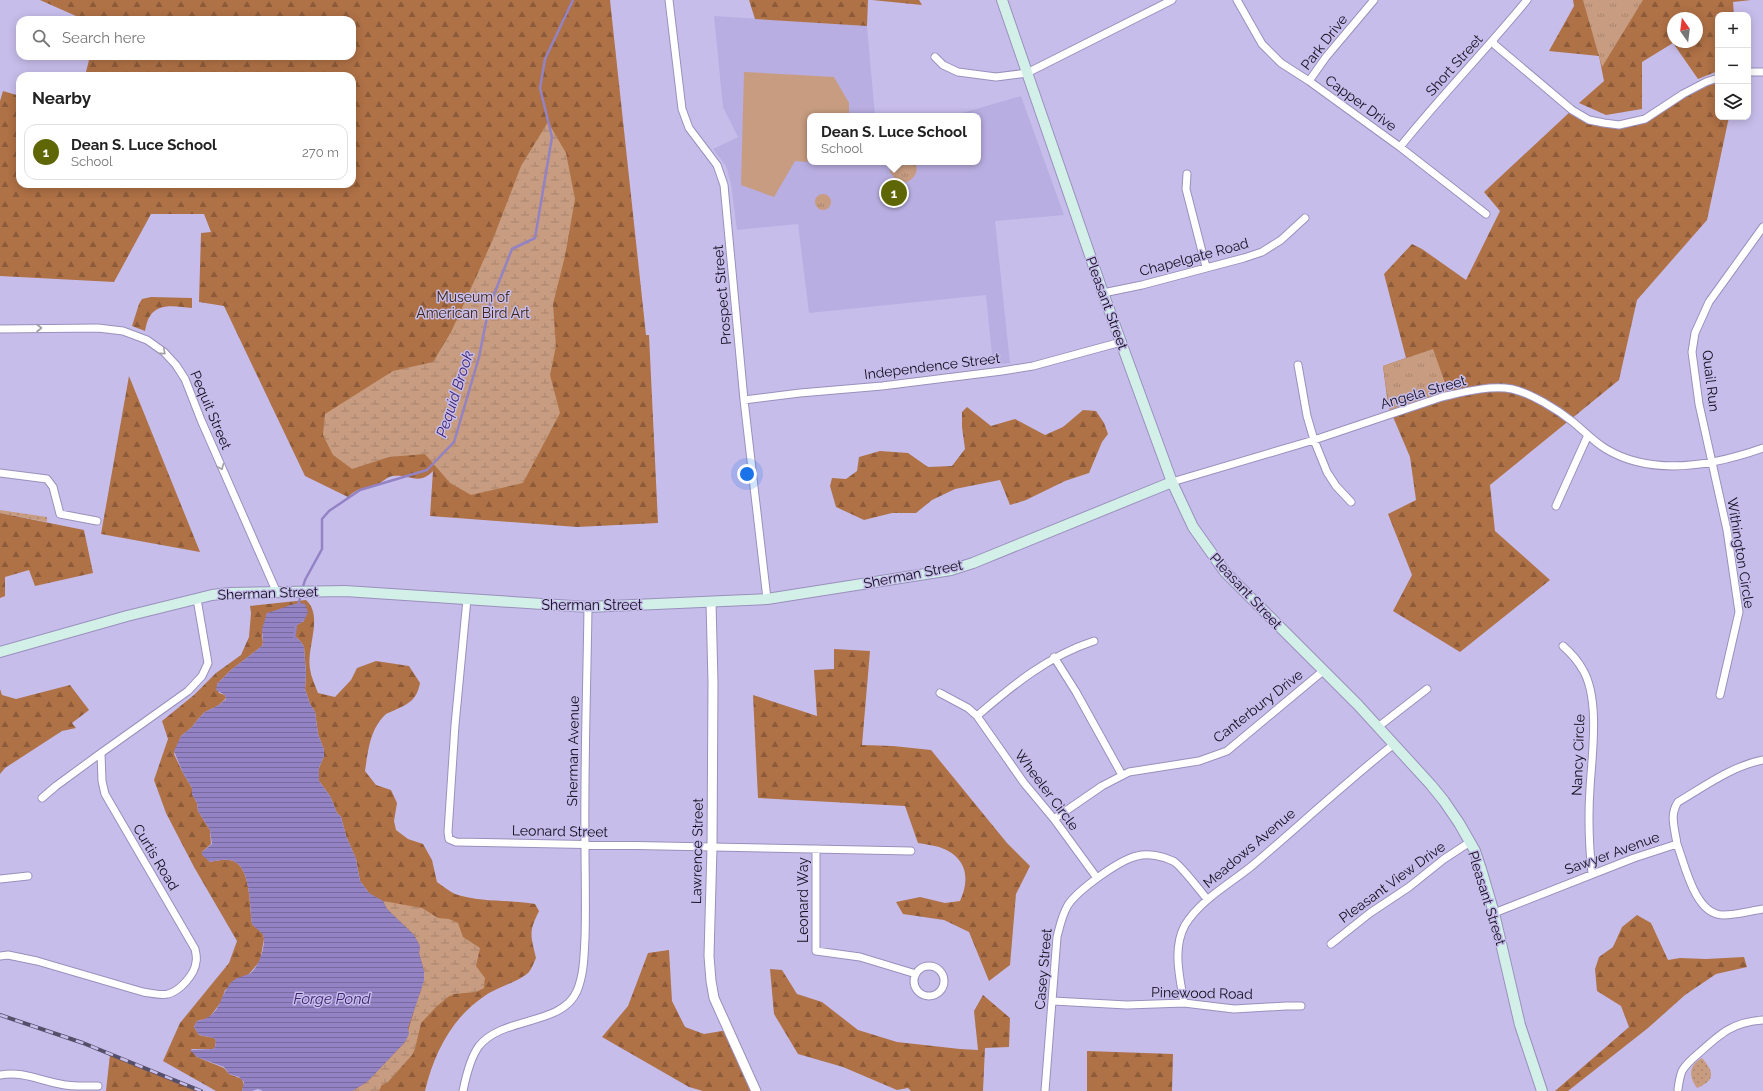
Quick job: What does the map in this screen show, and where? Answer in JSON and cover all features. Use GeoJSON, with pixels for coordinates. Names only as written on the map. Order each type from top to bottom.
{"type":"FeatureCollection","features":[{"type":"Feature","properties":{"kind":"main road","name":"Pleasant Street"},"geometry":{"type":"LineString","coordinates":[[1002,0],[1103,293],[1172,482],[1193,527],[1225,572],[1394,744],[1444,801],[1470,842],[1479,863],[1494,913],[1520,1025],[1542,1091]]}},
{"type":"Feature","properties":{"kind":"main road","name":"Sherman Street"},"geometry":{"type":"LineString","coordinates":[[0,652],[114,620],[197,599],[229,593],[345,591],[588,607],[767,599],[951,570],[973,563],[1172,482]]}},
{"type":"Feature","properties":{"kind":"street","name":"Prospect Street"},"geometry":{"type":"LineString","coordinates":[[669,0],[682,109],[689,128],[717,165],[724,185],[744,400],[767,599]]}},
{"type":"Feature","properties":{"kind":"street"},"geometry":{"type":"LineString","coordinates":[[935,57],[943,65],[958,72],[996,77],[1027,73],[1172,0]]}},
{"type":"Feature","properties":{"kind":"street","name":"Capper Drive"},"geometry":{"type":"LineString","coordinates":[[1237,0],[1262,44],[1280,63],[1309,81],[1400,147],[1486,214]]}},
{"type":"Feature","properties":{"kind":"street","name":"Park Drive"},"geometry":{"type":"LineString","coordinates":[[1309,81],[1326,57],[1374,0]]}},
{"type":"Feature","properties":{"kind":"street","name":"Short Street"},"geometry":{"type":"LineString","coordinates":[[1400,147],[1527,0]]}},
{"type":"Feature","properties":{"kind":"street"},"geometry":{"type":"LineString","coordinates":[[1493,41],[1495,45],[1572,110],[1589,120],[1604,123],[1619,125],[1645,119],[1683,94],[1715,79]]}},
{"type":"Feature","properties":{"kind":"street"},"geometry":{"type":"LineString","coordinates":[[1751,72],[1763,72]]}},
{"type":"Feature","properties":{"kind":"street"},"geometry":{"type":"LineString","coordinates":[[1187,174],[1186,189],[1206,267]]}},
{"type":"Feature","properties":{"kind":"street","name":"Chapelgate Road"},"geometry":{"type":"LineString","coordinates":[[1103,293],[1142,285],[1262,252],[1280,240],[1305,218]]}},
{"type":"Feature","properties":{"kind":"street","name":"Quail Run"},"geometry":{"type":"LineString","coordinates":[[1712,461],[1699,404],[1694,372],[1692,352],[1695,333],[1709,302],[1763,227]]}},
{"type":"Feature","properties":{"kind":"street","name":"Pequit Street"},"geometry":{"type":"LineString","coordinates":[[0,329],[98,328],[123,331],[147,340],[164,352],[176,365],[185,379],[277,593]]}},
{"type":"Feature","properties":{"kind":"street","name":"Independence Street"},"geometry":{"type":"LineString","coordinates":[[744,400],[800,393],[882,386],[1011,370],[1054,361],[1121,342]]}},
{"type":"Feature","properties":{"kind":"street"},"geometry":{"type":"LineString","coordinates":[[1298,365],[1307,416],[1314,440],[1330,477],[1336,486],[1352,502]]}},
{"type":"Feature","properties":{"kind":"street","name":"Angela Street"},"geometry":{"type":"LineString","coordinates":[[1172,482],[1314,440],[1442,397],[1486,389],[1512,389],[1534,398],[1555,408],[1606,449],[1642,463],[1667,466],[1712,461],[1742,455],[1763,448]]}},
{"type":"Feature","properties":{"kind":"street"},"geometry":{"type":"LineString","coordinates":[[1556,506],[1588,435]]}},
{"type":"Feature","properties":{"kind":"street","name":"Withington Circle"},"geometry":{"type":"LineString","coordinates":[[1712,461],[1727,530],[1739,612],[1720,695]]}},
{"type":"Feature","properties":{"kind":"street"},"geometry":{"type":"LineString","coordinates":[[0,473],[47,479],[53,487],[60,514],[97,521]]}},
{"type":"Feature","properties":{"kind":"street"},"geometry":{"type":"LineString","coordinates":[[42,798],[101,753],[188,691],[202,676],[208,662],[197,599]]}},
{"type":"Feature","properties":{"kind":"street","name":"Leonard Street"},"geometry":{"type":"LineString","coordinates":[[467,599],[455,724],[448,832],[449,839],[456,842],[911,851]]}},
{"type":"Feature","properties":{"kind":"street","name":"Lawrence Street"},"geometry":{"type":"LineString","coordinates":[[711,602],[713,683],[712,847],[709,956],[714,998],[756,1091]]}},
{"type":"Feature","properties":{"kind":"street","name":"Sherman Avenue"},"geometry":{"type":"LineString","coordinates":[[463,1091],[465,1077],[480,1045],[490,1036],[502,1029],[558,1011],[572,1000],[577,992],[584,967],[586,910],[585,844],[588,607]]}},
{"type":"Feature","properties":{"kind":"street"},"geometry":{"type":"LineString","coordinates":[[977,716],[1001,696],[1054,657],[1073,648],[1094,641]]}},
{"type":"Feature","properties":{"kind":"street","name":"Nancy Circle"},"geometry":{"type":"LineString","coordinates":[[1563,646],[1583,670],[1589,685],[1592,708],[1594,740],[1590,789],[1589,838],[1592,874]]}},
{"type":"Feature","properties":{"kind":"street"},"geometry":{"type":"LineString","coordinates":[[1054,657],[1076,692],[1122,775]]}},
{"type":"Feature","properties":{"kind":"street","name":"Canterbury Drive"},"geometry":{"type":"LineString","coordinates":[[1054,819],[1102,786],[1129,772],[1199,762],[1227,751],[1323,671]]}},
{"type":"Feature","properties":{"kind":"street"},"geometry":{"type":"LineString","coordinates":[[1378,727],[1427,689]]}},
{"type":"Feature","properties":{"kind":"street","name":"Wheeler Circle"},"geometry":{"type":"LineString","coordinates":[[940,693],[968,708],[977,716],[1024,784],[1054,819],[1097,878]]}},
{"type":"Feature","properties":{"kind":"street","name":"Meadows Avenue"},"geometry":{"type":"LineString","coordinates":[[1184,1003],[1178,964],[1179,942],[1186,925],[1207,899],[1252,865],[1318,806],[1394,744]]}},
{"type":"Feature","properties":{"kind":"street","name":"Curtis Road"},"geometry":{"type":"LineString","coordinates":[[0,956],[8,955],[37,961],[143,992],[158,994],[168,994],[178,989],[190,976],[196,963],[195,949],[105,794],[102,781],[101,753]]}},
{"type":"Feature","properties":{"kind":"street","name":"Sawyer Avenue"},"geometry":{"type":"LineString","coordinates":[[1494,913],[1643,854],[1677,844],[1672,816],[1678,802],[1728,772],[1750,763],[1763,760]]}},
{"type":"Feature","properties":{"kind":"street","name":"Pleasant View Drive"},"geometry":{"type":"LineString","coordinates":[[1331,944],[1370,913],[1409,887],[1444,859],[1470,842]]}},
{"type":"Feature","properties":{"kind":"street"},"geometry":{"type":"LineString","coordinates":[[1677,844],[1695,892],[1705,907],[1712,912],[1722,915],[1763,909]]}},
{"type":"Feature","properties":{"kind":"street","name":"Leonard Way"},"geometry":{"type":"LineString","coordinates":[[816,849],[816,951],[860,957],[916,974]]}},
{"type":"Feature","properties":{"kind":"street","name":"Casey Street"},"geometry":{"type":"LineString","coordinates":[[1045,1091],[1057,937],[1062,918],[1069,904],[1097,878],[1120,862],[1137,856],[1150,855],[1175,861],[1207,899]]}},
{"type":"Feature","properties":{"kind":"street"},"geometry":{"type":"LineString","coordinates":[[0,878],[28,876]]}},
{"type":"Feature","properties":{"kind":"street"},"geometry":{"type":"LineString","coordinates":[[927,966],[936,968],[944,978],[940,991],[932,995],[918,992],[914,983],[916,974],[922,967],[927,966]]}},
{"type":"Feature","properties":{"kind":"street","name":"Pinewood Road"},"geometry":{"type":"LineString","coordinates":[[1053,1001],[1127,1005],[1184,1003],[1234,1009],[1301,1006]]}},
{"type":"Feature","properties":{"kind":"street"},"geometry":{"type":"LineString","coordinates":[[1678,1089],[1680,1077],[1686,1065],[1719,1035],[1734,1026],[1747,1021],[1763,1020]]}},
{"type":"Feature","properties":{"kind":"street"},"geometry":{"type":"LineString","coordinates":[[0,1075],[18,1073],[77,1087],[98,1086]]}},
{"type":"Feature","properties":{"kind":"shaded area"},"geometry":{"type":"Polygon","coordinates":[[[714,16],[867,26],[875,113],[807,113],[807,165],[981,165],[981,113],[962,113],[1021,96],[1064,215],[995,221],[1010,363],[993,365],[986,295],[809,313],[798,224],[737,230],[731,184],[726,166],[713,149],[738,137],[723,107],[714,16]]]}},
{"type":"Feature","properties":{"kind":"green space","name":"Museum of American Bird Art"},"geometry":{"type":"Polygon","coordinates":[[[40,0],[610,0],[646,335],[649,335],[658,523],[577,527],[430,516],[433,471],[419,479],[393,476],[376,485],[356,491],[348,497],[305,476],[224,306],[199,302],[201,233],[211,232],[204,214],[151,214],[114,282],[0,276],[0,101],[3,91],[16,95],[16,188],[356,188],[356,72],[86,72],[89,60],[356,60],[356,16],[76,16],[40,0]]]}},
{"type":"Feature","properties":{"kind":"green space"},"geometry":{"type":"Polygon","coordinates":[[[749,0],[868,0],[867,26],[755,19],[749,0]]]}},
{"type":"Feature","properties":{"kind":"green space"},"geometry":{"type":"Polygon","coordinates":[[[872,0],[919,0],[922,5],[872,0]]]}},
{"type":"Feature","properties":{"kind":"green space"},"geometry":{"type":"Polygon","coordinates":[[[1573,0],[1751,0],[1733,2],[1734,12],[1715,12],[1715,72],[1698,79],[1676,48],[1703,48],[1703,12],[1667,12],[1667,47],[1642,62],[1642,109],[1606,115],[1579,103],[1604,81],[1599,56],[1549,51],[1574,6],[1573,0]]]}},
{"type":"Feature","properties":{"kind":"green space"},"geometry":{"type":"Polygon","coordinates":[[[1583,0],[1643,0],[1602,67],[1583,0]]]}},
{"type":"Feature","properties":{"kind":"green space"},"geometry":{"type":"Polygon","coordinates":[[[744,72],[834,77],[849,103],[849,113],[807,113],[807,162],[795,161],[774,197],[741,185],[744,72]]]}},
{"type":"Feature","properties":{"kind":"green space"},"geometry":{"type":"Polygon","coordinates":[[[1715,80],[1715,120],[1728,120],[1707,220],[1637,300],[1619,380],[1490,485],[1495,531],[1550,580],[1460,652],[1393,611],[1412,575],[1388,514],[1416,500],[1410,457],[1388,405],[1383,366],[1406,358],[1384,274],[1412,244],[1422,249],[1466,280],[1500,211],[1484,192],[1572,110],[1589,120],[1634,123],[1715,80]]]}},
{"type":"Feature","properties":{"kind":"green space"},"geometry":{"type":"Polygon","coordinates":[[[548,122],[566,153],[575,199],[565,256],[553,304],[556,346],[550,375],[560,413],[523,483],[471,495],[450,483],[425,454],[389,457],[352,469],[333,455],[323,435],[325,414],[393,371],[433,362],[451,332],[468,295],[493,239],[521,166],[548,122]]]}},
{"type":"Feature","properties":{"kind":"green space"},"geometry":{"type":"Polygon","coordinates":[[[891,165],[916,165],[917,168],[916,174],[907,182],[897,181],[890,172],[891,165]]]}},
{"type":"Feature","properties":{"kind":"green space"},"geometry":{"type":"Polygon","coordinates":[[[820,194],[826,194],[831,199],[829,208],[826,210],[820,210],[815,205],[815,199],[820,194]]]}},
{"type":"Feature","properties":{"kind":"green space"},"geometry":{"type":"Polygon","coordinates":[[[151,297],[192,298],[192,308],[175,306],[164,307],[158,309],[150,316],[147,321],[145,331],[132,326],[142,299],[151,297]]]}},
{"type":"Feature","properties":{"kind":"green space"},"geometry":{"type":"Polygon","coordinates":[[[1433,349],[1450,397],[1390,415],[1383,366],[1433,349]]]}},
{"type":"Feature","properties":{"kind":"green space"},"geometry":{"type":"Polygon","coordinates":[[[129,376],[200,552],[101,534],[129,376]]]}},
{"type":"Feature","properties":{"kind":"green space"},"geometry":{"type":"Polygon","coordinates":[[[967,407],[991,426],[1015,419],[1045,435],[1063,427],[1083,410],[1096,411],[1104,423],[1108,434],[1102,442],[1089,473],[1065,481],[1026,500],[1010,505],[1000,480],[955,489],[932,500],[916,513],[892,513],[864,520],[836,507],[830,486],[832,478],[846,479],[857,471],[859,457],[880,451],[908,453],[928,467],[952,466],[965,449],[962,427],[962,412],[967,407]]]}},
{"type":"Feature","properties":{"kind":"green space"},"geometry":{"type":"Polygon","coordinates":[[[0,510],[47,517],[47,522],[0,513],[0,510]]]}},
{"type":"Feature","properties":{"kind":"green space"},"geometry":{"type":"Polygon","coordinates":[[[0,513],[84,530],[93,573],[35,586],[29,570],[5,577],[5,596],[0,598],[0,513]]]}},
{"type":"Feature","properties":{"kind":"green space"},"geometry":{"type":"Polygon","coordinates":[[[306,600],[314,615],[309,661],[311,675],[318,693],[335,697],[351,680],[357,668],[376,661],[409,666],[420,683],[417,693],[413,699],[406,705],[386,714],[376,726],[367,756],[365,771],[376,785],[391,790],[397,803],[394,821],[396,830],[408,839],[423,844],[432,860],[437,882],[453,893],[475,899],[535,904],[539,911],[532,929],[532,939],[536,958],[529,972],[521,978],[486,995],[463,1014],[446,1037],[439,1050],[425,1091],[352,1091],[360,1085],[369,893],[360,881],[356,859],[346,836],[341,817],[337,813],[330,796],[319,781],[319,768],[324,756],[324,750],[318,734],[315,712],[310,704],[305,689],[306,673],[304,647],[294,635],[295,626],[304,621],[290,605],[282,610],[267,613],[262,636],[262,646],[231,670],[217,684],[219,693],[225,695],[226,698],[219,705],[205,712],[192,727],[181,736],[174,754],[192,788],[192,794],[197,803],[198,811],[210,830],[211,844],[202,852],[210,862],[229,860],[236,863],[242,869],[246,877],[248,887],[252,924],[263,933],[264,939],[260,961],[249,974],[225,990],[221,1002],[209,1018],[197,1021],[194,1027],[199,1035],[214,1038],[216,1041],[215,1047],[213,1049],[191,1049],[197,1057],[224,1068],[229,1074],[242,1079],[244,1085],[242,1091],[216,1091],[163,1061],[180,1023],[229,963],[237,941],[194,867],[166,813],[154,780],[168,739],[162,721],[194,695],[216,673],[241,655],[249,637],[251,613],[250,606],[306,600]]]}},
{"type":"Feature","properties":{"kind":"green space"},"geometry":{"type":"Polygon","coordinates":[[[834,649],[870,651],[862,745],[893,746],[931,750],[1007,843],[1030,866],[1016,894],[1010,965],[989,981],[969,932],[944,920],[903,914],[896,902],[920,897],[945,903],[960,901],[965,884],[964,868],[955,856],[939,847],[918,843],[905,806],[758,798],[753,695],[817,716],[814,670],[834,669],[834,649]]]}},
{"type":"Feature","properties":{"kind":"green space"},"geometry":{"type":"Polygon","coordinates":[[[70,685],[89,710],[72,723],[76,728],[62,731],[5,768],[0,774],[0,689],[2,695],[16,699],[70,685]]]}},
{"type":"Feature","properties":{"kind":"green space"},"geometry":{"type":"Polygon","coordinates":[[[383,901],[422,908],[438,918],[449,919],[458,923],[463,937],[480,948],[476,966],[485,978],[484,988],[476,992],[454,994],[436,1007],[421,1023],[415,1049],[412,1055],[388,1082],[382,1085],[379,1091],[352,1091],[367,1082],[405,1042],[421,991],[424,971],[419,953],[420,946],[414,935],[387,909],[383,901]]]}},
{"type":"Feature","properties":{"kind":"green space"},"geometry":{"type":"Polygon","coordinates":[[[1637,915],[1651,923],[1668,960],[1680,958],[1706,959],[1744,957],[1747,967],[1716,974],[1685,995],[1648,1028],[1568,1091],[1555,1091],[1629,1027],[1621,1006],[1597,991],[1595,969],[1599,957],[1613,947],[1622,927],[1637,915]]]}},
{"type":"Feature","properties":{"kind":"green space"},"geometry":{"type":"Polygon","coordinates":[[[669,950],[672,1001],[685,1027],[704,1034],[728,1030],[756,1091],[703,1091],[689,1087],[602,1037],[628,1006],[648,953],[669,950]]]}},
{"type":"Feature","properties":{"kind":"green space"},"geometry":{"type":"Polygon","coordinates":[[[770,969],[782,970],[797,994],[822,1002],[858,1030],[897,1042],[978,1050],[974,1011],[983,995],[1010,1018],[1009,1047],[985,1048],[983,1091],[911,1091],[908,1088],[897,1090],[843,1067],[798,1054],[774,1014],[770,969]]]}},
{"type":"Feature","properties":{"kind":"green space"},"geometry":{"type":"Polygon","coordinates":[[[1087,1051],[1173,1054],[1172,1091],[1087,1091],[1087,1051]]]}},
{"type":"Feature","properties":{"kind":"green space"},"geometry":{"type":"Polygon","coordinates":[[[110,1054],[201,1091],[106,1091],[110,1054]]]}},
{"type":"Feature","properties":{"kind":"green space"},"geometry":{"type":"Polygon","coordinates":[[[1702,1058],[1709,1067],[1711,1075],[1707,1082],[1697,1088],[1692,1079],[1691,1071],[1694,1064],[1702,1058]]]}},
{"type":"Feature","properties":{"kind":"water","name":"Forge Pond"},"geometry":{"type":"Polygon","coordinates":[[[299,603],[305,604],[308,612],[304,621],[295,626],[294,635],[304,647],[306,673],[305,689],[310,704],[315,712],[318,734],[324,750],[324,756],[319,768],[319,781],[330,796],[337,813],[341,817],[346,836],[356,859],[360,881],[369,893],[383,901],[387,909],[414,935],[420,946],[419,953],[424,971],[424,981],[408,1028],[409,1034],[405,1042],[367,1082],[352,1091],[263,1091],[258,1089],[252,1091],[242,1091],[244,1082],[239,1077],[229,1074],[224,1067],[197,1057],[190,1050],[213,1049],[215,1047],[216,1041],[214,1038],[199,1035],[194,1027],[197,1021],[211,1016],[218,1007],[226,990],[232,982],[249,974],[256,967],[263,950],[264,939],[263,935],[252,924],[248,887],[246,877],[242,869],[236,863],[229,860],[210,862],[202,855],[202,852],[212,844],[210,830],[198,811],[197,803],[192,794],[192,788],[183,773],[174,751],[181,736],[192,727],[205,712],[219,705],[226,699],[225,695],[216,690],[217,684],[231,670],[262,646],[262,629],[267,613],[299,603]]]}},
{"type":"Feature","properties":{"kind":"waterway","name":"Pequid Brook"},"geometry":{"type":"LineString","coordinates":[[302,590],[305,580],[322,549],[322,519],[329,511],[360,490],[427,470],[454,442],[479,357],[489,307],[512,249],[535,238],[552,137],[540,88],[545,59],[573,0]]}},
{"type":"Feature","properties":{"kind":"waterway","name":"Pequid Brook"},"geometry":{"type":"LineString","coordinates":[[298,605],[301,595]]}},
{"type":"Feature","properties":{"kind":"waterway","name":"Pequid Brook"},"geometry":{"type":"LineString","coordinates":[[294,639],[296,624]]}},
{"type":"Feature","properties":{"kind":"railway"},"geometry":{"type":"LineString","coordinates":[[0,1015],[83,1043],[201,1091]]}},
{"type":"Feature","properties":{"kind":"place","name":"Dean S. Luce School"},"geometry":{"type":"Point","coordinates":[894,193]}}]}
